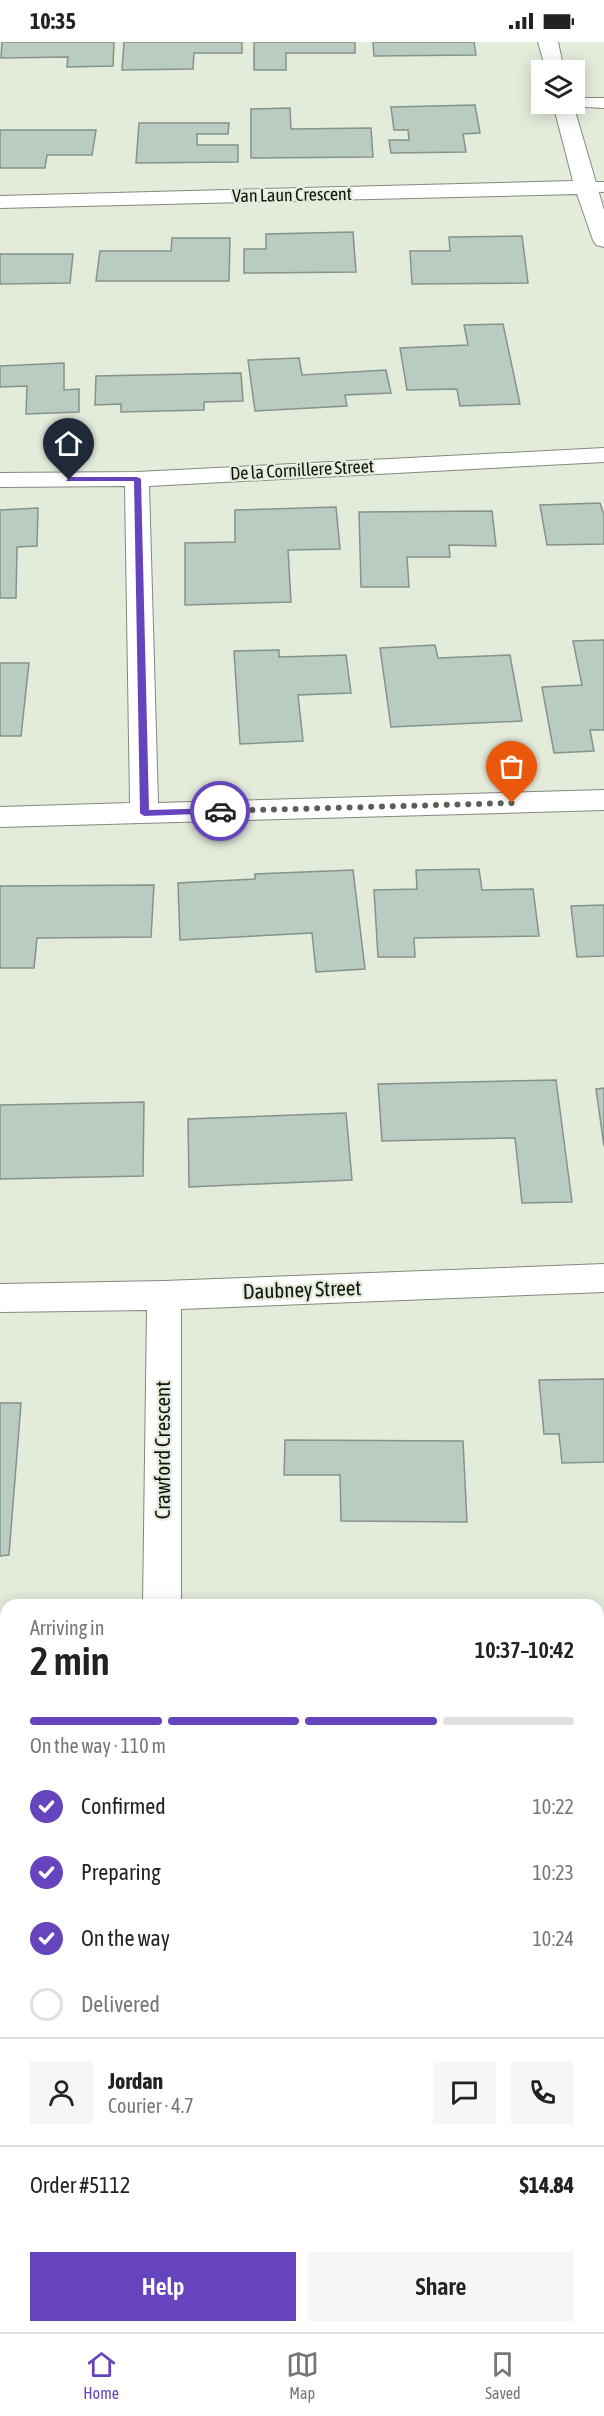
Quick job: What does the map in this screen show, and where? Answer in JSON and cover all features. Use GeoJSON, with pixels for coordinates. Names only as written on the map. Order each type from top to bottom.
{"type":"FeatureCollection","features":[{"type":"Feature","properties":{"kind":"street"},"geometry":{"type":"LineString","coordinates":[[548,42],[552,60]]}},
{"type":"Feature","properties":{"kind":"street"},"geometry":{"type":"LineString","coordinates":[[567,114],[594,187],[604,240]]}},
{"type":"Feature","properties":{"kind":"street","name":"Van Laun Crescent"},"geometry":{"type":"LineString","coordinates":[[0,202],[594,187]]}},
{"type":"Feature","properties":{"kind":"street","name":"De la Cornillere Street"},"geometry":{"type":"LineString","coordinates":[[0,480],[137,479],[604,455]]}},
{"type":"Feature","properties":{"kind":"street"},"geometry":{"type":"LineString","coordinates":[[137,479],[144,813]]}},
{"type":"Feature","properties":{"kind":"street"},"geometry":{"type":"LineString","coordinates":[[0,817],[604,800]]}},
{"type":"Feature","properties":{"kind":"street","name":"Daubney Street"},"geometry":{"type":"LineString","coordinates":[[0,1298],[164,1295],[604,1278]]}},
{"type":"Feature","properties":{"kind":"street","name":"Crawford Crescent"},"geometry":{"type":"LineString","coordinates":[[162,1599],[164,1295]]}},
{"type":"Feature","properties":{"kind":"lane"},"geometry":{"type":"LineString","coordinates":[[585,103],[604,103]]}},
{"type":"Feature","properties":{"kind":"building"},"geometry":{"type":"Polygon","coordinates":[[[2,42],[114,42],[113,66],[67,67],[68,57],[1,58],[2,42]]]}},
{"type":"Feature","properties":{"kind":"building"},"geometry":{"type":"Polygon","coordinates":[[[124,42],[242,42],[242,53],[194,53],[193,69],[122,70],[124,42]]]}},
{"type":"Feature","properties":{"kind":"building"},"geometry":{"type":"Polygon","coordinates":[[[254,42],[355,42],[355,53],[286,53],[286,70],[254,70],[254,42]]]}},
{"type":"Feature","properties":{"kind":"building"},"geometry":{"type":"Polygon","coordinates":[[[373,42],[474,42],[476,55],[374,56],[373,42]]]}},
{"type":"Feature","properties":{"kind":"building"},"geometry":{"type":"Polygon","coordinates":[[[475,105],[480,133],[463,134],[466,152],[391,153],[389,140],[409,140],[408,130],[394,130],[391,107],[475,105]]]}},
{"type":"Feature","properties":{"kind":"building"},"geometry":{"type":"Polygon","coordinates":[[[290,108],[291,129],[371,128],[373,157],[251,158],[251,109],[290,108]]]}},
{"type":"Feature","properties":{"kind":"building"},"geometry":{"type":"Polygon","coordinates":[[[139,123],[229,123],[228,134],[197,134],[197,145],[238,145],[238,162],[136,163],[139,123]]]}},
{"type":"Feature","properties":{"kind":"building"},"geometry":{"type":"Polygon","coordinates":[[[0,130],[96,130],[92,155],[47,155],[45,168],[0,168],[0,130]]]}},
{"type":"Feature","properties":{"kind":"building"},"geometry":{"type":"Polygon","coordinates":[[[353,232],[356,272],[244,273],[244,249],[266,249],[266,234],[353,232]]]}},
{"type":"Feature","properties":{"kind":"building"},"geometry":{"type":"Polygon","coordinates":[[[522,236],[528,283],[412,284],[410,251],[450,251],[449,237],[522,236]]]}},
{"type":"Feature","properties":{"kind":"building"},"geometry":{"type":"Polygon","coordinates":[[[172,238],[230,238],[229,281],[96,281],[100,251],[171,251],[172,238]]]}},
{"type":"Feature","properties":{"kind":"building"},"geometry":{"type":"Polygon","coordinates":[[[0,254],[73,254],[70,283],[0,284],[0,254]]]}},
{"type":"Feature","properties":{"kind":"building"},"geometry":{"type":"Polygon","coordinates":[[[503,324],[520,404],[460,406],[457,389],[407,390],[400,348],[468,345],[464,325],[503,324]]]}},
{"type":"Feature","properties":{"kind":"building"},"geometry":{"type":"Polygon","coordinates":[[[299,358],[302,375],[386,370],[391,393],[345,395],[347,406],[255,411],[248,360],[299,358]]]}},
{"type":"Feature","properties":{"kind":"building"},"geometry":{"type":"Polygon","coordinates":[[[64,363],[64,390],[79,389],[79,412],[26,414],[27,386],[0,387],[0,366],[64,363]]]}},
{"type":"Feature","properties":{"kind":"building"},"geometry":{"type":"Polygon","coordinates":[[[241,373],[243,401],[204,402],[204,410],[121,412],[121,404],[95,405],[96,376],[241,373]]]}},
{"type":"Feature","properties":{"kind":"building"},"geometry":{"type":"Polygon","coordinates":[[[600,503],[604,515],[604,544],[547,545],[540,505],[600,503]]]}},
{"type":"Feature","properties":{"kind":"building"},"geometry":{"type":"Polygon","coordinates":[[[336,507],[340,549],[288,550],[291,602],[185,605],[185,543],[235,542],[235,510],[336,507]]]}},
{"type":"Feature","properties":{"kind":"building"},"geometry":{"type":"Polygon","coordinates":[[[38,508],[37,546],[17,547],[16,598],[0,598],[0,510],[38,508]]]}},
{"type":"Feature","properties":{"kind":"building"},"geometry":{"type":"Polygon","coordinates":[[[492,511],[496,546],[449,545],[450,557],[407,557],[409,587],[361,587],[359,512],[492,511]]]}},
{"type":"Feature","properties":{"kind":"building"},"geometry":{"type":"Polygon","coordinates":[[[604,640],[604,730],[590,730],[594,751],[554,753],[542,687],[582,685],[573,641],[604,640]]]}},
{"type":"Feature","properties":{"kind":"building"},"geometry":{"type":"Polygon","coordinates":[[[435,645],[438,658],[510,655],[522,721],[391,727],[380,648],[435,645]]]}},
{"type":"Feature","properties":{"kind":"building"},"geometry":{"type":"Polygon","coordinates":[[[279,650],[279,657],[346,655],[351,693],[298,695],[303,741],[240,744],[234,651],[279,650]]]}},
{"type":"Feature","properties":{"kind":"building"},"geometry":{"type":"Polygon","coordinates":[[[0,663],[29,663],[21,736],[0,736],[0,663]]]}},
{"type":"Feature","properties":{"kind":"building"},"geometry":{"type":"Polygon","coordinates":[[[479,869],[482,890],[533,889],[539,936],[414,938],[415,957],[378,957],[374,890],[417,889],[416,870],[479,869]]]}},
{"type":"Feature","properties":{"kind":"building"},"geometry":{"type":"Polygon","coordinates":[[[353,870],[365,969],[316,972],[312,933],[180,940],[178,883],[255,879],[255,874],[353,870]]]}},
{"type":"Feature","properties":{"kind":"building"},"geometry":{"type":"Polygon","coordinates":[[[154,885],[151,937],[37,938],[34,968],[0,968],[0,886],[154,885]]]}},
{"type":"Feature","properties":{"kind":"building"},"geometry":{"type":"Polygon","coordinates":[[[604,905],[604,956],[577,957],[571,906],[604,905]]]}},
{"type":"Feature","properties":{"kind":"building"},"geometry":{"type":"Polygon","coordinates":[[[556,1080],[572,1202],[522,1203],[515,1138],[382,1141],[378,1084],[556,1080]]]}},
{"type":"Feature","properties":{"kind":"building"},"geometry":{"type":"Polygon","coordinates":[[[604,1088],[604,1146],[596,1089],[604,1088]]]}},
{"type":"Feature","properties":{"kind":"building"},"geometry":{"type":"Polygon","coordinates":[[[144,1102],[143,1176],[0,1179],[0,1105],[144,1102]]]}},
{"type":"Feature","properties":{"kind":"building"},"geometry":{"type":"Polygon","coordinates":[[[346,1113],[352,1180],[189,1187],[188,1119],[346,1113]]]}},
{"type":"Feature","properties":{"kind":"building"},"geometry":{"type":"Polygon","coordinates":[[[604,1379],[604,1462],[562,1463],[559,1434],[544,1434],[539,1380],[604,1379]]]}},
{"type":"Feature","properties":{"kind":"building"},"geometry":{"type":"Polygon","coordinates":[[[0,1403],[21,1403],[9,1555],[0,1556],[0,1403]]]}},
{"type":"Feature","properties":{"kind":"building"},"geometry":{"type":"Polygon","coordinates":[[[285,1440],[463,1441],[467,1522],[341,1521],[340,1475],[284,1475],[285,1440]]]}},
{"type":"Feature","properties":{"kind":"way so far"},"geometry":{"type":"LineString","coordinates":[[220,811],[512,803]]}},
{"type":"Feature","properties":{"kind":"route"},"geometry":{"type":"LineString","coordinates":[[69,480],[137,479],[144,813],[220,811]]}}]}
